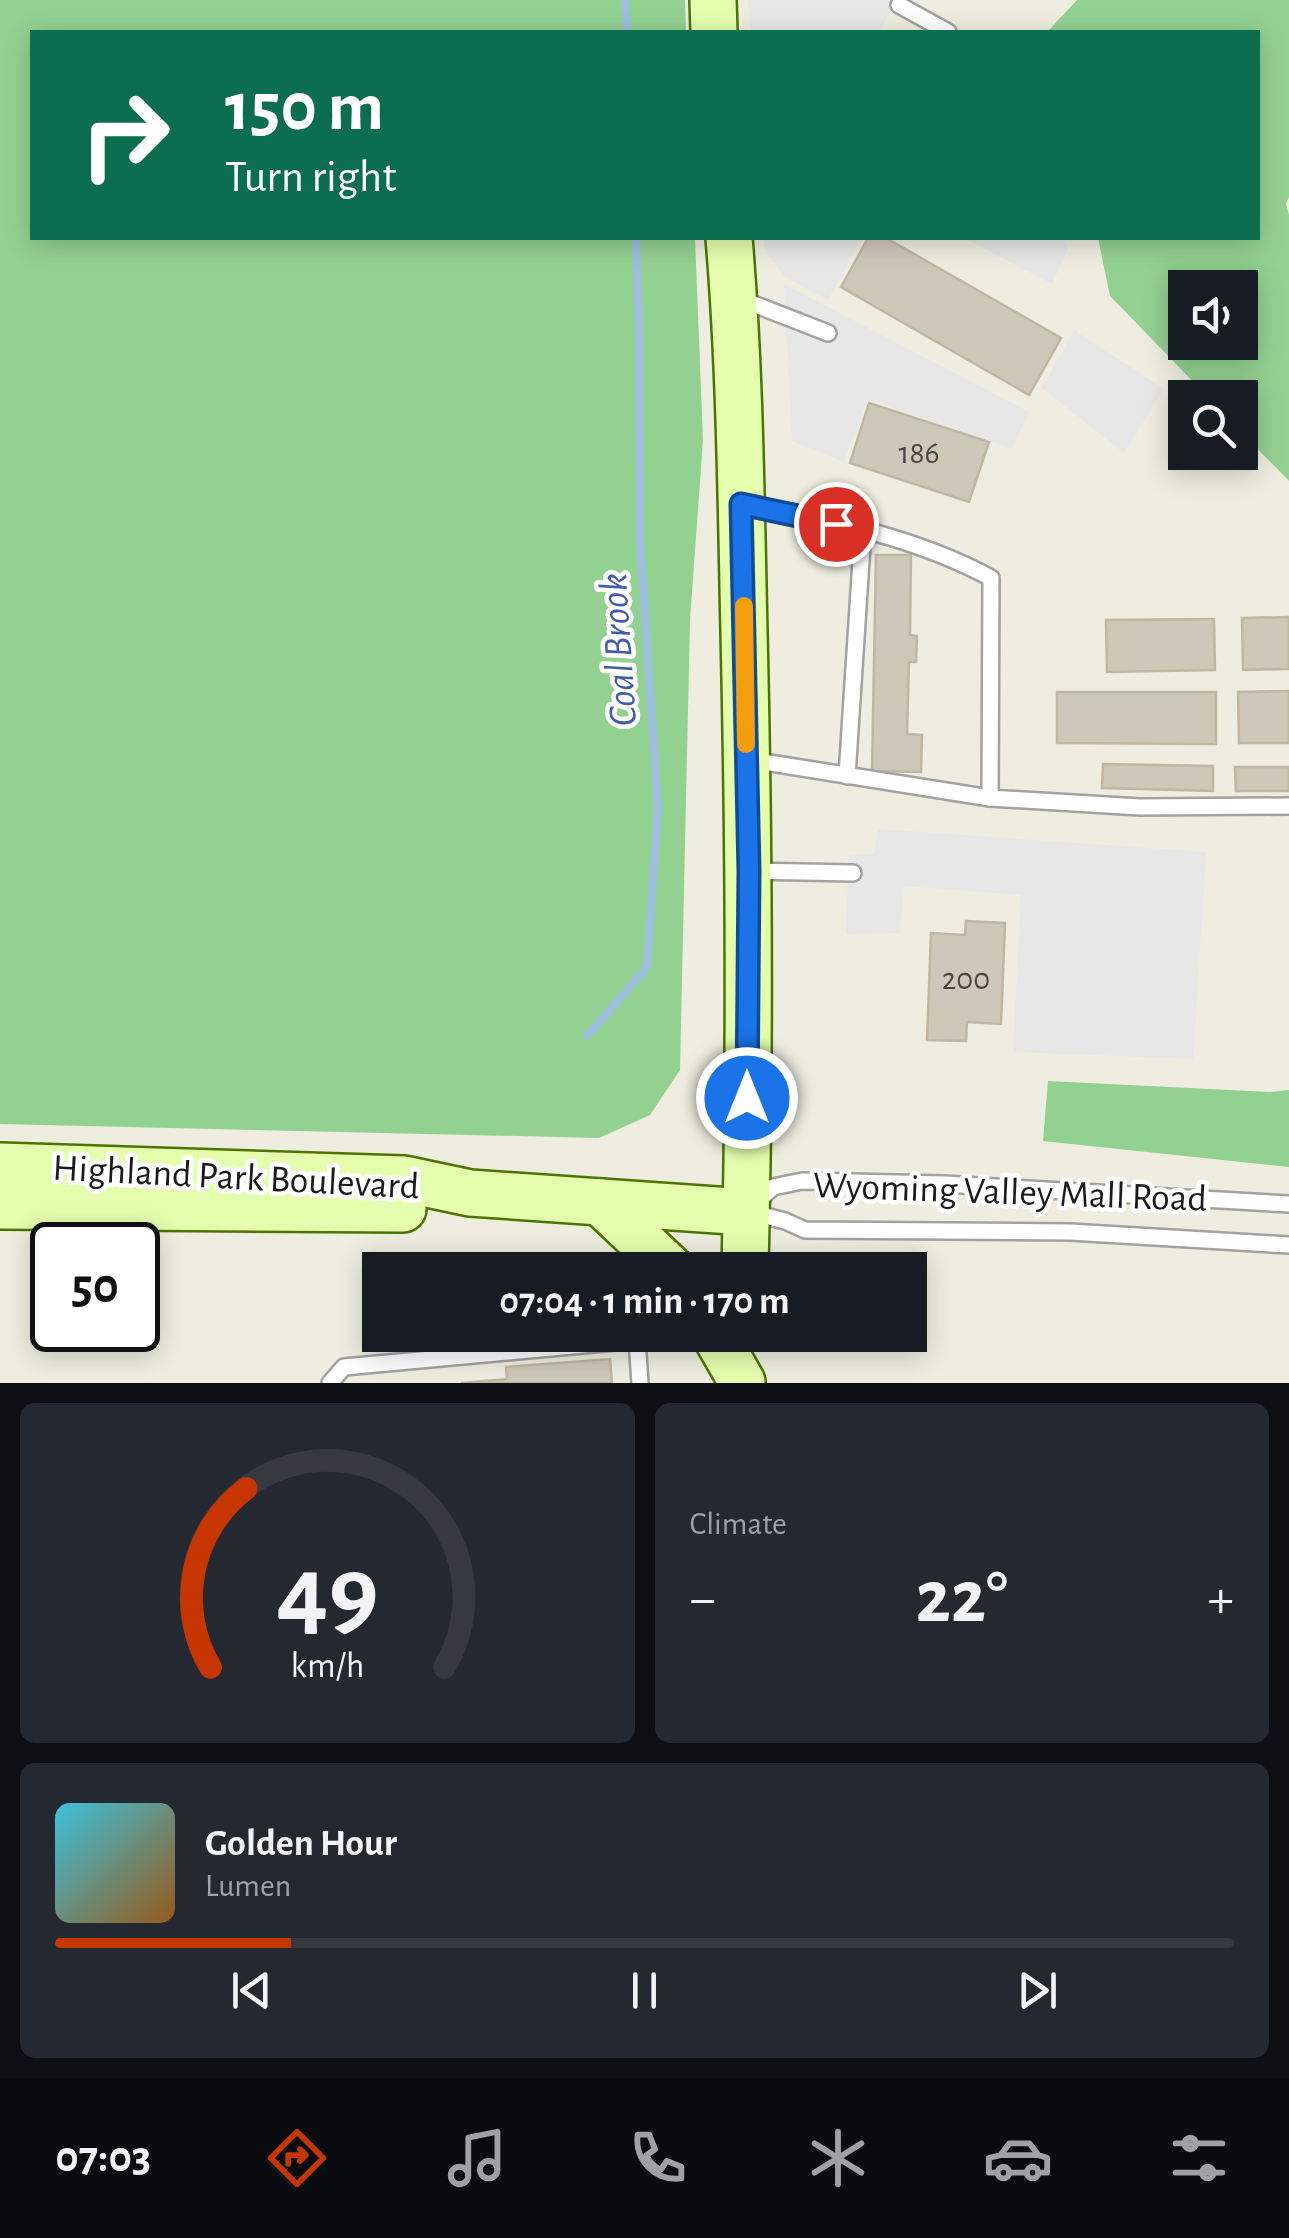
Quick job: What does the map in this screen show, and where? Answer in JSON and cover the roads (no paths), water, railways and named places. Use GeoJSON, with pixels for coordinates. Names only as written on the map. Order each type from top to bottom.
{"type":"FeatureCollection","features":[{"type":"Feature","properties":{"kind":"main road"},"geometry":{"type":"LineString","coordinates":[[713,0],[714,30]]}},
{"type":"Feature","properties":{"kind":"main road"},"geometry":{"type":"LineString","coordinates":[[729,240],[741,504],[749,871],[745,1252]]}},
{"type":"Feature","properties":{"kind":"main road","name":"Highland Park Boulevard"},"geometry":{"type":"LineString","coordinates":[[0,1166],[404,1179],[470,1193],[746,1212]]}},
{"type":"Feature","properties":{"kind":"main road","name":"Highland Park Boulevard"},"geometry":{"type":"LineString","coordinates":[[0,1206],[402,1209],[470,1193]]}},
{"type":"Feature","properties":{"kind":"main road"},"geometry":{"type":"LineString","coordinates":[[600,1202],[653,1252]]}},
{"type":"Feature","properties":{"kind":"main road"},"geometry":{"type":"LineString","coordinates":[[725,1352],[742,1382]]}},
{"type":"Feature","properties":{"kind":"main road"},"geometry":{"type":"LineString","coordinates":[[742,1382],[743,1352]]}},
{"type":"Feature","properties":{"kind":"lane"},"geometry":{"type":"LineString","coordinates":[[899,5],[944,30]]}},
{"type":"Feature","properties":{"kind":"lane"},"geometry":{"type":"LineString","coordinates":[[734,296],[828,333]]}},
{"type":"Feature","properties":{"kind":"lane"},"geometry":{"type":"LineString","coordinates":[[741,504],[899,538],[954,558],[991,578],[990,798]]}},
{"type":"Feature","properties":{"kind":"lane"},"geometry":{"type":"LineString","coordinates":[[847,776],[863,530]]}},
{"type":"Feature","properties":{"kind":"lane"},"geometry":{"type":"LineString","coordinates":[[747,760],[990,798],[1140,807],[1289,806]]}},
{"type":"Feature","properties":{"kind":"lane"},"geometry":{"type":"LineString","coordinates":[[749,871],[853,873]]}},
{"type":"Feature","properties":{"kind":"lane","name":"Wyoming Valley Mall Road"},"geometry":{"type":"LineString","coordinates":[[746,1212],[774,1187],[802,1181],[944,1184],[1289,1204]]}},
{"type":"Feature","properties":{"kind":"lane","name":"Wyoming Valley Mall Road"},"geometry":{"type":"LineString","coordinates":[[746,1212],[805,1230],[1070,1232],[1289,1245]]}},
{"type":"Feature","properties":{"kind":"lane"},"geometry":{"type":"LineString","coordinates":[[330,1383],[344,1367],[637,1340],[640,1383]]}},
{"type":"Feature","properties":{"kind":"waterway","name":"Coal Brook"},"geometry":{"type":"LineString","coordinates":[[625,0],[627,30]]}},
{"type":"Feature","properties":{"kind":"waterway","name":"Coal Brook"},"geometry":{"type":"LineString","coordinates":[[587,1036],[647,967],[658,807],[640,538],[636,240]]}}]}
